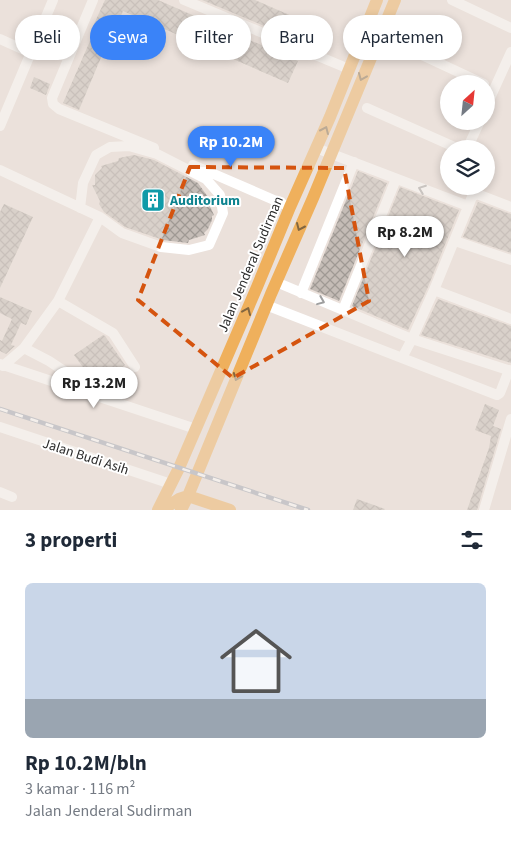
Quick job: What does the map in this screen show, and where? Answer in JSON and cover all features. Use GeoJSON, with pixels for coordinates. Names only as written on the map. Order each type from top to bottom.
{"type":"FeatureCollection","features":[{"type":"Feature","properties":{"kind":"main road","name":"Jalan Jenderal Sudirman"},"geometry":{"type":"LineString","coordinates":[[160,510],[330,117],[378,0]]}},
{"type":"Feature","properties":{"kind":"main road"},"geometry":{"type":"LineString","coordinates":[[181,510],[395,0]]}},
{"type":"Feature","properties":{"kind":"main road"},"geometry":{"type":"LineString","coordinates":[[160,510],[188,496],[230,510]]}},
{"type":"Feature","properties":{"kind":"street"},"geometry":{"type":"LineString","coordinates":[[47,15],[53,0]]}},
{"type":"Feature","properties":{"kind":"street"},"geometry":{"type":"LineString","coordinates":[[93,0],[52,98],[53,104],[60,109],[290,207]]}},
{"type":"Feature","properties":{"kind":"street"},"geometry":{"type":"LineString","coordinates":[[184,0],[349,69]]}},
{"type":"Feature","properties":{"kind":"street"},"geometry":{"type":"LineString","coordinates":[[452,0],[511,28]]}},
{"type":"Feature","properties":{"kind":"street"},"geometry":{"type":"LineString","coordinates":[[0,39],[15,46]]}},
{"type":"Feature","properties":{"kind":"street"},"geometry":{"type":"LineString","coordinates":[[495,76],[511,52]]}},
{"type":"Feature","properties":{"kind":"street"},"geometry":{"type":"LineString","coordinates":[[0,126],[28,60]]}},
{"type":"Feature","properties":{"kind":"street"},"geometry":{"type":"LineString","coordinates":[[432,60],[464,75]]}},
{"type":"Feature","properties":{"kind":"street"},"geometry":{"type":"LineString","coordinates":[[367,108],[440,141]]}},
{"type":"Feature","properties":{"kind":"street"},"geometry":{"type":"LineString","coordinates":[[0,170],[80,208],[100,217],[122,233],[161,248],[189,250],[209,246],[223,213],[220,195],[206,179],[157,154],[129,146],[110,147],[96,155],[83,183],[80,208]]}},
{"type":"Feature","properties":{"kind":"street"},"geometry":{"type":"LineString","coordinates":[[316,148],[468,206]]}},
{"type":"Feature","properties":{"kind":"street"},"geometry":{"type":"LineString","coordinates":[[301,293],[354,162]]}},
{"type":"Feature","properties":{"kind":"street"},"geometry":{"type":"LineString","coordinates":[[343,310],[396,179]]}},
{"type":"Feature","properties":{"kind":"street"},"geometry":{"type":"LineString","coordinates":[[402,358],[434,290],[472,197],[477,194],[511,206]]}},
{"type":"Feature","properties":{"kind":"street"},"geometry":{"type":"LineString","coordinates":[[2,365],[24,348],[58,301],[100,217]]}},
{"type":"Feature","properties":{"kind":"street"},"geometry":{"type":"LineString","coordinates":[[455,241],[511,260]]}},
{"type":"Feature","properties":{"kind":"street"},"geometry":{"type":"LineString","coordinates":[[266,305],[497,395],[500,393],[510,371],[412,339],[276,282]]}},
{"type":"Feature","properties":{"kind":"street"},"geometry":{"type":"LineString","coordinates":[[434,290],[511,319]]}},
{"type":"Feature","properties":{"kind":"street"},"geometry":{"type":"LineString","coordinates":[[58,301],[113,333],[135,367]]}},
{"type":"Feature","properties":{"kind":"street"},"geometry":{"type":"LineString","coordinates":[[24,348],[64,371]]}},
{"type":"Feature","properties":{"kind":"street"},"geometry":{"type":"LineString","coordinates":[[2,365],[196,429]]}},
{"type":"Feature","properties":{"kind":"street"},"geometry":{"type":"LineString","coordinates":[[484,510],[511,419]]}},
{"type":"Feature","properties":{"kind":"street","name":"Jalan Budi Asih"},"geometry":{"type":"LineString","coordinates":[[0,427],[171,484]]}},
{"type":"Feature","properties":{"kind":"street"},"geometry":{"type":"LineString","coordinates":[[0,492],[12,497]]}},
{"type":"Feature","properties":{"kind":"highlighted area"},"geometry":{"type":"Polygon","coordinates":[[[190,167],[344,168],[369,301],[233,378],[138,300],[190,167]]]}},
{"type":"Feature","properties":{"kind":"building"},"geometry":{"type":"Polygon","coordinates":[[[105,0],[158,0],[192,15],[176,15],[176,34],[166,30],[166,15],[132,15],[123,11],[121,15],[98,15],[105,0]]]}},
{"type":"Feature","properties":{"kind":"building"},"geometry":{"type":"Polygon","coordinates":[[[202,0],[255,0],[289,15],[261,15],[261,25],[251,20],[251,15],[238,15],[202,0]]]}},
{"type":"Feature","properties":{"kind":"building"},"geometry":{"type":"Polygon","coordinates":[[[90,41],[90,60],[100,60],[79,110],[63,103],[90,41]]]}},
{"type":"Feature","properties":{"kind":"building"},"geometry":{"type":"Polygon","coordinates":[[[251,41],[261,45],[261,60],[298,61],[288,83],[235,60],[251,60],[251,41]]]}},
{"type":"Feature","properties":{"kind":"building"},"geometry":{"type":"Polygon","coordinates":[[[34,77],[50,84],[46,95],[30,88],[34,77]]]}},
{"type":"Feature","properties":{"kind":"building","name":"Auditorium"},"geometry":{"type":"Polygon","coordinates":[[[134,155],[154,160],[198,183],[208,197],[207,200],[214,215],[208,229],[204,233],[205,235],[189,240],[188,243],[163,240],[125,227],[104,212],[92,185],[95,185],[95,175],[102,168],[101,166],[118,161],[119,158],[134,155]]]}},
{"type":"Feature","properties":{"kind":"building"},"geometry":{"type":"Polygon","coordinates":[[[358,171],[387,183],[339,301],[310,289],[358,171]]]}},
{"type":"Feature","properties":{"kind":"building"},"geometry":{"type":"Polygon","coordinates":[[[400,187],[459,210],[428,287],[408,330],[352,306],[400,187]]]}},
{"type":"Feature","properties":{"kind":"building"},"geometry":{"type":"Polygon","coordinates":[[[478,202],[511,214],[511,253],[463,237],[478,202]]]}},
{"type":"Feature","properties":{"kind":"building"},"geometry":{"type":"Polygon","coordinates":[[[4,204],[33,217],[0,288],[0,212],[4,204]]]}},
{"type":"Feature","properties":{"kind":"building"},"geometry":{"type":"Polygon","coordinates":[[[0,297],[32,311],[26,325],[21,323],[11,345],[15,346],[6,354],[0,351],[0,340],[2,341],[12,319],[0,313],[0,297]]]}},
{"type":"Feature","properties":{"kind":"building"},"geometry":{"type":"Polygon","coordinates":[[[438,299],[511,326],[511,363],[421,335],[438,299]]]}},
{"type":"Feature","properties":{"kind":"building"},"geometry":{"type":"Polygon","coordinates":[[[103,335],[125,365],[96,385],[74,355],[103,335]]]}},
{"type":"Feature","properties":{"kind":"building"},"geometry":{"type":"Polygon","coordinates":[[[485,404],[499,410],[493,426],[501,429],[477,510],[467,510],[489,448],[491,436],[475,430],[485,404]]]}},
{"type":"Feature","properties":{"kind":"building"},"geometry":{"type":"Polygon","coordinates":[[[357,499],[385,509],[353,510],[357,499]]]}},
{"type":"Feature","properties":{"kind":"railway"},"geometry":{"type":"LineString","coordinates":[[0,409],[308,510]]}},
{"type":"Feature","properties":{"kind":"place","name":"Auditorium"},"geometry":{"type":"Point","coordinates":[153,200]}}]}
